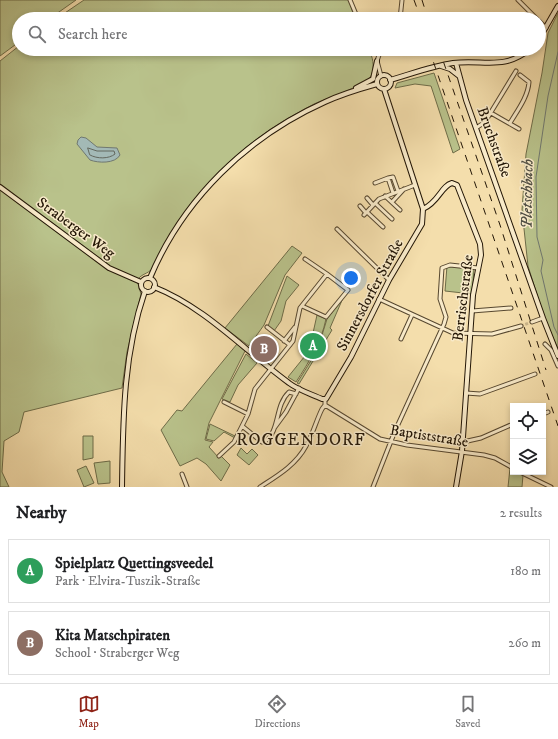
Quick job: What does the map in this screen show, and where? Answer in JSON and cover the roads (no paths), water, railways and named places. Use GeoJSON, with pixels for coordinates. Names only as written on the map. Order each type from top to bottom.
{"type":"FeatureCollection","features":[{"type":"Feature","properties":{"kind":"main road"},"geometry":{"type":"LineString","coordinates":[[547,28],[558,6]]}},
{"type":"Feature","properties":{"kind":"main road"},"geometry":{"type":"LineString","coordinates":[[390,80],[439,66],[456,63],[503,63],[520,56]]}},
{"type":"Feature","properties":{"kind":"main road"},"geometry":{"type":"LineString","coordinates":[[348,93],[373,80],[377,61]]}},
{"type":"Feature","properties":{"kind":"main road","name":"Bruchstraße"},"geometry":{"type":"LineString","coordinates":[[456,63],[459,77],[476,128],[543,318],[558,356]]}},
{"type":"Feature","properties":{"kind":"main road"},"geometry":{"type":"LineString","coordinates":[[439,66],[450,69],[459,77]]}},
{"type":"Feature","properties":{"kind":"main road"},"geometry":{"type":"LineString","coordinates":[[377,84],[377,79],[381,76],[386,76],[390,80]]}},
{"type":"Feature","properties":{"kind":"main road"},"geometry":{"type":"LineString","coordinates":[[377,84],[380,88],[384,89],[390,85],[390,80]]}},
{"type":"Feature","properties":{"kind":"main road"},"geometry":{"type":"LineString","coordinates":[[150,278],[165,248],[186,214],[210,184],[229,165],[262,138],[286,122],[326,101],[377,84]]}},
{"type":"Feature","properties":{"kind":"main road","name":"Sinnersdorfer Straße"},"geometry":{"type":"LineString","coordinates":[[325,399],[342,373],[379,300],[422,224],[423,209],[384,89]]}},
{"type":"Feature","properties":{"kind":"main road","name":"Berrischstraße"},"geometry":{"type":"LineString","coordinates":[[423,209],[436,201],[447,185],[452,183],[459,186],[481,248],[472,311],[463,442],[456,487]]}},
{"type":"Feature","properties":{"kind":"main road","name":"Straberger Weg"},"geometry":{"type":"LineString","coordinates":[[0,187],[109,268],[141,282]]}},
{"type":"Feature","properties":{"kind":"main road"},"geometry":{"type":"LineString","coordinates":[[145,291],[142,289],[141,282],[145,278],[150,278]]}},
{"type":"Feature","properties":{"kind":"main road"},"geometry":{"type":"LineString","coordinates":[[145,291],[149,292],[154,288],[155,283],[150,278]]}},
{"type":"Feature","properties":{"kind":"main road"},"geometry":{"type":"LineString","coordinates":[[154,288],[174,296],[191,307],[290,383],[325,399]]}},
{"type":"Feature","properties":{"kind":"main road"},"geometry":{"type":"LineString","coordinates":[[122,487],[126,376],[134,328],[145,291]]}},
{"type":"Feature","properties":{"kind":"street"},"geometry":{"type":"LineString","coordinates":[[350,0],[355,12]]}},
{"type":"Feature","properties":{"kind":"street"},"geometry":{"type":"LineString","coordinates":[[401,12],[402,0]]}},
{"type":"Feature","properties":{"kind":"street"},"geometry":{"type":"LineString","coordinates":[[518,0],[530,12]]}},
{"type":"Feature","properties":{"kind":"street"},"geometry":{"type":"LineString","coordinates":[[379,56],[377,61],[381,76]]}},
{"type":"Feature","properties":{"kind":"street"},"geometry":{"type":"LineString","coordinates":[[476,128],[485,122],[516,71]]}},
{"type":"Feature","properties":{"kind":"street"},"geometry":{"type":"LineString","coordinates":[[510,123],[525,97],[529,86],[528,80],[520,75]]}},
{"type":"Feature","properties":{"kind":"street"},"geometry":{"type":"LineString","coordinates":[[491,113],[519,129]]}},
{"type":"Feature","properties":{"kind":"street"},"geometry":{"type":"LineString","coordinates":[[375,183],[393,177],[398,191]]}},
{"type":"Feature","properties":{"kind":"street"},"geometry":{"type":"LineString","coordinates":[[388,178],[393,193]]}},
{"type":"Feature","properties":{"kind":"street"},"geometry":{"type":"LineString","coordinates":[[366,213],[374,204],[385,196],[415,185]]}},
{"type":"Feature","properties":{"kind":"street"},"geometry":{"type":"LineString","coordinates":[[392,202],[404,189]]}},
{"type":"Feature","properties":{"kind":"street"},"geometry":{"type":"LineString","coordinates":[[385,196],[400,210]]}},
{"type":"Feature","properties":{"kind":"street"},"geometry":{"type":"LineString","coordinates":[[367,198],[392,218]]}},
{"type":"Feature","properties":{"kind":"street"},"geometry":{"type":"LineString","coordinates":[[360,206],[383,227]]}},
{"type":"Feature","properties":{"kind":"street"},"geometry":{"type":"LineString","coordinates":[[337,229],[390,280]]}},
{"type":"Feature","properties":{"kind":"street"},"geometry":{"type":"LineString","coordinates":[[302,306],[326,317],[339,303],[348,290],[305,259]]}},
{"type":"Feature","properties":{"kind":"street"},"geometry":{"type":"LineString","coordinates":[[373,487],[390,442],[442,329],[446,317],[440,299],[442,268],[450,265],[478,268]]}},
{"type":"Feature","properties":{"kind":"street"},"geometry":{"type":"LineString","coordinates":[[219,456],[236,438],[248,414],[254,389],[294,339],[300,308],[327,274]]}},
{"type":"Feature","properties":{"kind":"street"},"geometry":{"type":"LineString","coordinates":[[379,300],[453,333],[499,333],[521,326]]}},
{"type":"Feature","properties":{"kind":"street"},"geometry":{"type":"LineString","coordinates":[[472,311],[511,308]]}},
{"type":"Feature","properties":{"kind":"street"},"geometry":{"type":"LineString","coordinates":[[401,339],[412,315]]}},
{"type":"Feature","properties":{"kind":"street"},"geometry":{"type":"LineString","coordinates":[[532,322],[543,318]]}},
{"type":"Feature","properties":{"kind":"street"},"geometry":{"type":"LineString","coordinates":[[284,341],[296,326]]}},
{"type":"Feature","properties":{"kind":"street"},"geometry":{"type":"LineString","coordinates":[[267,327],[290,345]]}},
{"type":"Feature","properties":{"kind":"street"},"geometry":{"type":"LineString","coordinates":[[546,344],[551,350],[558,366]]}},
{"type":"Feature","properties":{"kind":"street"},"geometry":{"type":"LineString","coordinates":[[466,393],[480,394],[535,374]]}},
{"type":"Feature","properties":{"kind":"street"},"geometry":{"type":"LineString","coordinates":[[242,426],[262,442],[266,441],[286,412],[299,388]]}},
{"type":"Feature","properties":{"kind":"street"},"geometry":{"type":"LineString","coordinates":[[275,427],[281,403],[289,392],[296,394]]}},
{"type":"Feature","properties":{"kind":"street"},"geometry":{"type":"LineString","coordinates":[[260,487],[285,470],[300,454],[308,443],[320,412],[325,406],[325,399]]}},
{"type":"Feature","properties":{"kind":"street"},"geometry":{"type":"LineString","coordinates":[[224,402],[248,414]]}},
{"type":"Feature","properties":{"kind":"street","name":"Baptiststraße"},"geometry":{"type":"LineString","coordinates":[[325,406],[374,436],[390,442],[462,451],[491,457],[510,466]]}},
{"type":"Feature","properties":{"kind":"street"},"geometry":{"type":"LineString","coordinates":[[463,442],[481,438],[510,425]]}},
{"type":"Feature","properties":{"kind":"street"},"geometry":{"type":"LineString","coordinates":[[221,447],[224,451]]}},
{"type":"Feature","properties":{"kind":"street"},"geometry":{"type":"LineString","coordinates":[[182,474],[188,487]]}},
{"type":"Feature","properties":{"kind":"street"},"geometry":{"type":"LineString","coordinates":[[526,475],[550,487]]}},
{"type":"Feature","properties":{"kind":"water"},"geometry":{"type":"Polygon","coordinates":[[[81,137],[86,138],[97,147],[117,148],[120,155],[118,158],[110,161],[97,162],[90,160],[77,144],[81,137]]]}},
{"type":"Feature","properties":{"kind":"waterway","name":"Pletschbach"},"geometry":{"type":"LineString","coordinates":[[558,52],[548,96],[536,177],[537,237],[543,260],[541,271],[554,327],[558,335]]}},
{"type":"Feature","properties":{"kind":"tunnel"},"geometry":{"type":"LineString","coordinates":[[521,326],[532,322]]}},
{"type":"Feature","properties":{"kind":"railway"},"geometry":{"type":"LineString","coordinates":[[414,0],[418,12]]}},
{"type":"Feature","properties":{"kind":"railway"},"geometry":{"type":"LineString","coordinates":[[422,0],[426,12]]}},
{"type":"Feature","properties":{"kind":"railway"},"geometry":{"type":"LineString","coordinates":[[431,56],[558,426]]}},
{"type":"Feature","properties":{"kind":"railway"},"geometry":{"type":"LineString","coordinates":[[441,56],[500,225],[546,370]]}},
{"type":"Feature","properties":{"kind":"place","name":"Spielplatz Quettingsveedel"},"geometry":{"type":"Point","coordinates":[313,346]}},
{"type":"Feature","properties":{"kind":"place","name":"Kita Matschpiraten"},"geometry":{"type":"Point","coordinates":[264,349]}},
{"type":"Feature","properties":{"kind":"district","name":"ROGGENDORF"},"geometry":{"type":"Point","coordinates":[301,440]}}]}
